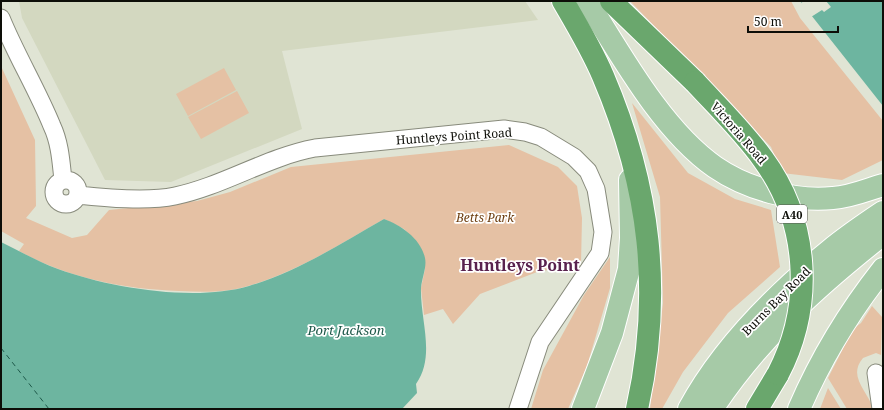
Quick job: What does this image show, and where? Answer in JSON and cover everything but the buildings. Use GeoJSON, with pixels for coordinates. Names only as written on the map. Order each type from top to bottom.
{"type":"FeatureCollection","features":[{"type":"Feature","properties":{"kind":"highway"},"geometry":{"type":"LineString","coordinates":[[563,1],[603,76],[619,118],[640,186],[648,232],[651,280],[650,325],[645,373],[637,409]]}},
{"type":"Feature","properties":{"kind":"highway","name":"Victoria Road"},"geometry":{"type":"LineString","coordinates":[[611,1],[694,82],[752,143],[784,193],[796,227],[802,264],[801,301],[793,339],[778,374],[757,409]]}},
{"type":"Feature","properties":{"kind":"main road"},"geometry":{"type":"LineString","coordinates":[[587,1],[657,107],[686,141],[715,167],[746,183],[774,194],[804,198],[833,198],[854,195],[883,185]]}},
{"type":"Feature","properties":{"kind":"main road"},"geometry":{"type":"LineString","coordinates":[[583,409],[612,333],[629,268],[631,238],[630,183],[632,162]]}},
{"type":"Feature","properties":{"kind":"main road","name":"Burns Bay Road"},"geometry":{"type":"LineString","coordinates":[[712,409],[751,356],[796,307],[835,259],[883,212]]}},
{"type":"Feature","properties":{"kind":"main road","name":"Burns Bay Road"},"geometry":{"type":"LineString","coordinates":[[688,409],[725,356],[774,301],[835,259],[883,234]]}},
{"type":"Feature","properties":{"kind":"main road"},"geometry":{"type":"LineString","coordinates":[[800,409],[812,380],[837,333],[860,298],[883,269]]}},
{"type":"Feature","properties":{"kind":"street","name":"Huntleys Point Road"},"geometry":{"type":"LineString","coordinates":[[1,18],[16,54],[53,126],[60,151],[63,180],[70,180],[76,184],[78,195],[105,198],[173,196],[193,191],[293,153],[315,148],[504,129],[525,132],[541,137],[574,157],[588,171],[596,189],[603,232],[600,254],[540,342],[518,409]]}},
{"type":"Feature","properties":{"kind":"street"},"geometry":{"type":"LineString","coordinates":[[876,373],[881,409]]}},
{"type":"Feature","properties":{"kind":"shaded area"},"geometry":{"type":"Polygon","coordinates":[[[19,1],[525,1],[538,20],[282,51],[302,129],[171,182],[105,180],[22,18],[19,1]]]}},
{"type":"Feature","properties":{"kind":"green space"},"geometry":{"type":"Polygon","coordinates":[[[630,1],[791,1],[800,18],[883,121],[883,160],[842,180],[782,173],[771,147],[630,1]]]}},
{"type":"Feature","properties":{"kind":"green space","name":"Betts Park"},"geometry":{"type":"Polygon","coordinates":[[[1,66],[35,140],[36,206],[26,218],[72,238],[87,235],[109,210],[197,201],[230,192],[291,167],[509,145],[558,167],[577,186],[582,218],[581,264],[537,272],[480,294],[453,324],[443,309],[424,315],[421,288],[425,269],[421,248],[404,229],[384,219],[335,247],[284,273],[248,286],[231,290],[196,292],[137,288],[117,285],[76,275],[19,251],[24,244],[1,231],[1,66]]]}},
{"type":"Feature","properties":{"kind":"green space"},"geometry":{"type":"Polygon","coordinates":[[[224,68],[236,90],[188,116],[176,94],[224,68]]]}},
{"type":"Feature","properties":{"kind":"green space"},"geometry":{"type":"Polygon","coordinates":[[[237,91],[249,113],[201,139],[188,117],[237,91]]]}},
{"type":"Feature","properties":{"kind":"green space"},"geometry":{"type":"Polygon","coordinates":[[[632,103],[688,173],[735,199],[771,210],[780,267],[728,313],[683,372],[662,409],[650,409],[663,303],[660,197],[632,103]]]}},
{"type":"Feature","properties":{"kind":"green space"},"geometry":{"type":"Polygon","coordinates":[[[610,257],[610,288],[587,366],[568,409],[531,409],[543,370],[584,295],[610,257]]]}},
{"type":"Feature","properties":{"kind":"green space"},"geometry":{"type":"Polygon","coordinates":[[[872,306],[882,317],[881,355],[876,353],[863,358],[857,371],[860,384],[873,409],[847,409],[828,378],[853,329],[861,323],[872,306]]]}},
{"type":"Feature","properties":{"kind":"green space"},"geometry":{"type":"Polygon","coordinates":[[[828,388],[841,409],[820,409],[828,388]]]}},
{"type":"Feature","properties":{"kind":"water"},"geometry":{"type":"Polygon","coordinates":[[[800,1],[883,1],[883,106],[800,1]]]}},
{"type":"Feature","properties":{"kind":"water","name":"Port Jackson"},"geometry":{"type":"Polygon","coordinates":[[[384,219],[397,225],[415,239],[423,251],[425,258],[421,300],[426,338],[425,362],[422,373],[416,384],[417,393],[402,409],[1,409],[1,242],[51,266],[102,282],[153,291],[204,293],[227,291],[267,280],[318,257],[384,219]]]}},
{"type":"Feature","properties":{"kind":"pier"},"geometry":{"type":"Polygon","coordinates":[[[804,1],[826,1],[831,7],[824,12],[822,10],[811,17],[801,3],[804,1]]]}},
{"type":"Feature","properties":{"kind":"ferry route"},"geometry":{"type":"LineString","coordinates":[[1,348],[49,409]]}},
{"type":"Feature","properties":{"kind":"district","name":"Huntleys Point"},"geometry":{"type":"Point","coordinates":[520,265]}}]}
